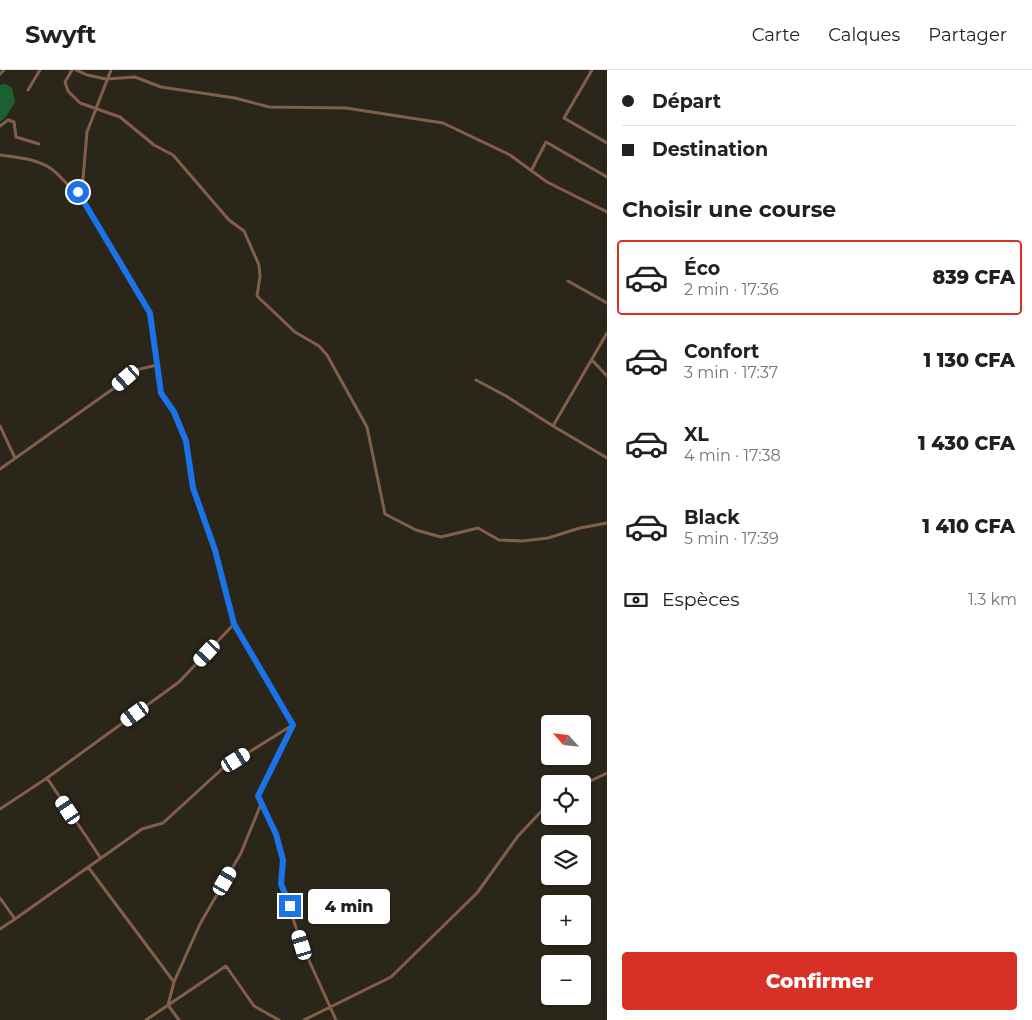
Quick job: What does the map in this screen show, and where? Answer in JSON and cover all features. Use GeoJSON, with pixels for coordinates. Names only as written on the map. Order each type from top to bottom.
{"type":"FeatureCollection","features":[{"type":"Feature","properties":{"kind":"street"},"geometry":{"type":"LineString","coordinates":[[0,74],[4,70]]}},
{"type":"Feature","properties":{"kind":"street"},"geometry":{"type":"LineString","coordinates":[[28,90],[40,70]]}},
{"type":"Feature","properties":{"kind":"street"},"geometry":{"type":"LineString","coordinates":[[607,212],[547,182],[498,148],[442,123],[346,108],[269,106],[235,98],[161,87],[135,77],[106,79],[74,70],[65,82],[68,91],[80,103],[120,117],[154,145],[174,155],[229,220],[244,232],[259,264],[257,296],[295,332],[319,346],[364,420],[385,514],[416,530],[441,537],[478,528],[499,540],[548,538],[580,528],[607,523]]}},
{"type":"Feature","properties":{"kind":"street"},"geometry":{"type":"LineString","coordinates":[[78,192],[83,179],[87,132],[111,70]]}},
{"type":"Feature","properties":{"kind":"street"},"geometry":{"type":"LineString","coordinates":[[592,70],[564,118],[607,143]]}},
{"type":"Feature","properties":{"kind":"street"},"geometry":{"type":"LineString","coordinates":[[0,126],[8,120],[14,122],[16,137],[39,144]]}},
{"type":"Feature","properties":{"kind":"street"},"geometry":{"type":"LineString","coordinates":[[532,170],[546,142],[607,177]]}},
{"type":"Feature","properties":{"kind":"street"},"geometry":{"type":"LineString","coordinates":[[0,154],[44,165],[52,170],[68,186],[78,192],[150,313],[161,393],[174,412],[186,441],[193,488],[215,550],[234,624],[293,725]]}},
{"type":"Feature","properties":{"kind":"street"},"geometry":{"type":"LineString","coordinates":[[568,281],[607,304]]}},
{"type":"Feature","properties":{"kind":"street"},"geometry":{"type":"LineString","coordinates":[[553,426],[607,333]]}},
{"type":"Feature","properties":{"kind":"street"},"geometry":{"type":"LineString","coordinates":[[592,360],[607,376]]}},
{"type":"Feature","properties":{"kind":"street"},"geometry":{"type":"LineString","coordinates":[[0,469],[117,386],[136,370],[157,365]]}},
{"type":"Feature","properties":{"kind":"street"},"geometry":{"type":"LineString","coordinates":[[476,380],[506,396],[607,458]]}},
{"type":"Feature","properties":{"kind":"street"},"geometry":{"type":"LineString","coordinates":[[0,426],[15,458]]}},
{"type":"Feature","properties":{"kind":"street"},"geometry":{"type":"LineString","coordinates":[[0,808],[47,778],[179,682],[234,624]]}},
{"type":"Feature","properties":{"kind":"street"},"geometry":{"type":"LineString","coordinates":[[293,725],[258,796],[276,834],[283,860],[281,884],[302,945],[336,1020]]}},
{"type":"Feature","properties":{"kind":"street"},"geometry":{"type":"LineString","coordinates":[[0,929],[142,829],[163,823],[222,769],[293,725]]}},
{"type":"Feature","properties":{"kind":"street"},"geometry":{"type":"LineString","coordinates":[[591,781],[607,773]]}},
{"type":"Feature","properties":{"kind":"street"},"geometry":{"type":"LineString","coordinates":[[47,778],[100,857]]}},
{"type":"Feature","properties":{"kind":"street"},"geometry":{"type":"LineString","coordinates":[[178,1020],[168,1005],[174,982],[200,924],[241,853],[261,803]]}},
{"type":"Feature","properties":{"kind":"street"},"geometry":{"type":"LineString","coordinates":[[304,1020],[391,977],[477,893],[518,836],[541,812]]}},
{"type":"Feature","properties":{"kind":"street"},"geometry":{"type":"LineString","coordinates":[[88,867],[174,982]]}},
{"type":"Feature","properties":{"kind":"street"},"geometry":{"type":"LineString","coordinates":[[0,898],[15,919]]}},
{"type":"Feature","properties":{"kind":"street"},"geometry":{"type":"LineString","coordinates":[[146,1020],[226,966],[254,1006],[280,1020]]}},
{"type":"Feature","properties":{"kind":"shaded area"},"geometry":{"type":"Polygon","coordinates":[[[6,84],[12,88],[15,102],[6,117],[0,122],[0,85],[6,84]]]}},
{"type":"Feature","properties":{"kind":"route"},"geometry":{"type":"LineString","coordinates":[[78,192],[150,313],[161,393],[174,412],[186,441],[193,488],[215,550],[234,624],[293,725],[258,796],[276,834],[283,860],[281,884],[290,906]]}}]}
